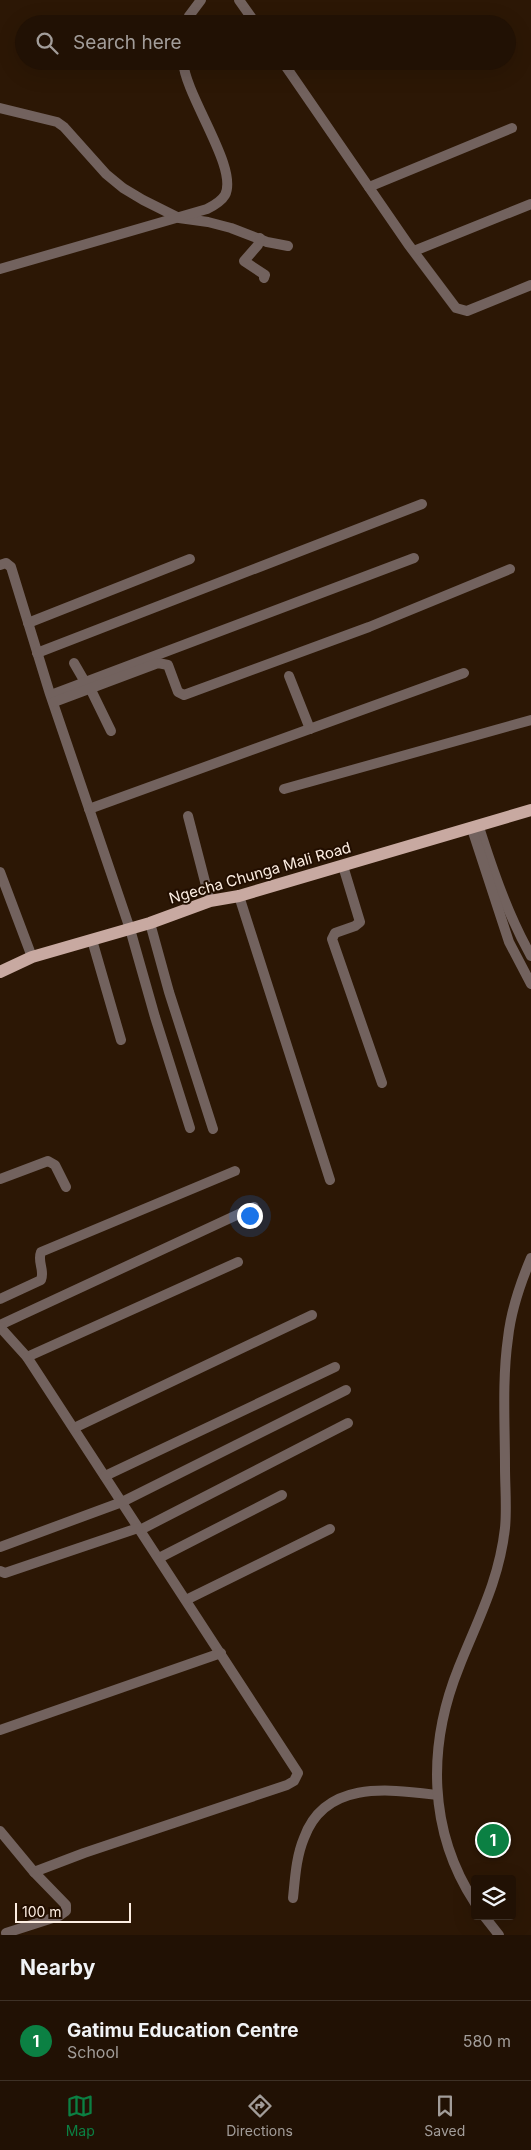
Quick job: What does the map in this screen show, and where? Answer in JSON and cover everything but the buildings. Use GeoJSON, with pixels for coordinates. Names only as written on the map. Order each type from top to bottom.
{"type":"FeatureCollection","features":[{"type":"Feature","properties":{"kind":"main road","name":"Ngecha Chunga Mali Road"},"geometry":{"type":"LineString","coordinates":[[0,972],[32,957],[150,923],[210,901],[239,896],[531,810]]}},
{"type":"Feature","properties":{"kind":"street"},"geometry":{"type":"LineString","coordinates":[[190,15],[200,0]]}},
{"type":"Feature","properties":{"kind":"street"},"geometry":{"type":"LineString","coordinates":[[239,0],[250,15]]}},
{"type":"Feature","properties":{"kind":"street"},"geometry":{"type":"LineString","coordinates":[[0,270],[179,218],[207,209],[220,201],[225,195],[227,186],[226,167],[188,82],[185,70]]}},
{"type":"Feature","properties":{"kind":"street"},"geometry":{"type":"LineString","coordinates":[[288,70],[414,252],[456,308],[467,311],[531,285]]}},
{"type":"Feature","properties":{"kind":"street"},"geometry":{"type":"LineString","coordinates":[[0,108],[57,122],[64,127],[106,174],[123,188],[179,218],[208,222],[260,238],[266,242],[288,246]]}},
{"type":"Feature","properties":{"kind":"street"},"geometry":{"type":"LineString","coordinates":[[369,187],[512,128]]}},
{"type":"Feature","properties":{"kind":"street"},"geometry":{"type":"LineString","coordinates":[[414,252],[531,204]]}},
{"type":"Feature","properties":{"kind":"street"},"geometry":{"type":"LineString","coordinates":[[260,238],[258,245],[244,260],[262,272],[265,275],[264,278]]}},
{"type":"Feature","properties":{"kind":"street"},"geometry":{"type":"LineString","coordinates":[[37,653],[422,504]]}},
{"type":"Feature","properties":{"kind":"street"},"geometry":{"type":"LineString","coordinates":[[52,699],[414,558]]}},
{"type":"Feature","properties":{"kind":"street"},"geometry":{"type":"LineString","coordinates":[[28,623],[190,559]]}},
{"type":"Feature","properties":{"kind":"street"},"geometry":{"type":"LineString","coordinates":[[0,565],[6,563],[10,566],[52,699],[130,928],[155,1017],[190,1128]]}},
{"type":"Feature","properties":{"kind":"street"},"geometry":{"type":"LineString","coordinates":[[87,685],[164,662],[168,665],[178,692],[184,694],[369,627],[510,569]]}},
{"type":"Feature","properties":{"kind":"street"},"geometry":{"type":"LineString","coordinates":[[74,663],[111,731]]}},
{"type":"Feature","properties":{"kind":"street"},"geometry":{"type":"LineString","coordinates":[[90,809],[464,673]]}},
{"type":"Feature","properties":{"kind":"street"},"geometry":{"type":"LineString","coordinates":[[289,676],[310,729]]}},
{"type":"Feature","properties":{"kind":"street"},"geometry":{"type":"LineString","coordinates":[[284,789],[531,720]]}},
{"type":"Feature","properties":{"kind":"street"},"geometry":{"type":"LineString","coordinates":[[188,816],[210,901]]}},
{"type":"Feature","properties":{"kind":"street"},"geometry":{"type":"LineString","coordinates":[[475,828],[520,936],[531,956]]}},
{"type":"Feature","properties":{"kind":"street"},"geometry":{"type":"LineString","coordinates":[[475,828],[509,942],[531,984]]}},
{"type":"Feature","properties":{"kind":"street"},"geometry":{"type":"LineString","coordinates":[[343,866],[360,922],[355,926],[335,933],[332,939],[382,1082]]}},
{"type":"Feature","properties":{"kind":"street"},"geometry":{"type":"LineString","coordinates":[[0,872],[32,957]]}},
{"type":"Feature","properties":{"kind":"street"},"geometry":{"type":"LineString","coordinates":[[239,896],[330,1180]]}},
{"type":"Feature","properties":{"kind":"street"},"geometry":{"type":"LineString","coordinates":[[150,923],[169,992],[213,1129]]}},
{"type":"Feature","properties":{"kind":"street"},"geometry":{"type":"LineString","coordinates":[[92,940],[121,1040]]}},
{"type":"Feature","properties":{"kind":"street"},"geometry":{"type":"LineString","coordinates":[[0,1179],[48,1161],[55,1165],[66,1187]]}},
{"type":"Feature","properties":{"kind":"street"},"geometry":{"type":"LineString","coordinates":[[0,1299],[42,1280],[44,1273],[39,1259],[41,1252],[234,1171]]}},
{"type":"Feature","properties":{"kind":"street"},"geometry":{"type":"LineString","coordinates":[[34,1872],[294,1781],[298,1773],[160,1558],[139,1529],[27,1357],[0,1326],[254,1207]]}},
{"type":"Feature","properties":{"kind":"street"},"geometry":{"type":"LineString","coordinates":[[471,1895],[446,1842],[439,1814],[437,1753],[441,1725],[459,1667],[491,1592],[502,1547],[505,1526],[505,1405],[508,1339],[518,1292],[531,1258]]}},
{"type":"Feature","properties":{"kind":"street"},"geometry":{"type":"LineString","coordinates":[[27,1357],[238,1262]]}},
{"type":"Feature","properties":{"kind":"street"},"geometry":{"type":"LineString","coordinates":[[74,1428],[312,1315]]}},
{"type":"Feature","properties":{"kind":"street"},"geometry":{"type":"LineString","coordinates":[[105,1476],[335,1367]]}},
{"type":"Feature","properties":{"kind":"street"},"geometry":{"type":"LineString","coordinates":[[0,1547],[122,1502],[346,1390]]}},
{"type":"Feature","properties":{"kind":"street"},"geometry":{"type":"LineString","coordinates":[[0,1571],[5,1573],[139,1529],[348,1422]]}},
{"type":"Feature","properties":{"kind":"street"},"geometry":{"type":"LineString","coordinates":[[160,1558],[282,1495]]}},
{"type":"Feature","properties":{"kind":"street"},"geometry":{"type":"LineString","coordinates":[[186,1600],[330,1529]]}},
{"type":"Feature","properties":{"kind":"street"},"geometry":{"type":"LineString","coordinates":[[0,1730],[221,1653]]}},
{"type":"Feature","properties":{"kind":"street"},"geometry":{"type":"LineString","coordinates":[[293,1898],[304,1838],[313,1820],[323,1809],[351,1794],[372,1790],[397,1790],[437,1795]]}},
{"type":"Feature","properties":{"kind":"street"},"geometry":{"type":"LineString","coordinates":[[0,1831],[34,1872],[66,1906],[66,1911],[51,1919],[5,1933]]}},
{"type":"Feature","properties":{"kind":"street"},"geometry":{"type":"LineString","coordinates":[[487,1920],[499,1935]]}},
{"type":"Feature","properties":{"kind":"place","name":"Gatimu Education Centre"},"geometry":{"type":"Point","coordinates":[493,1840]}}]}
